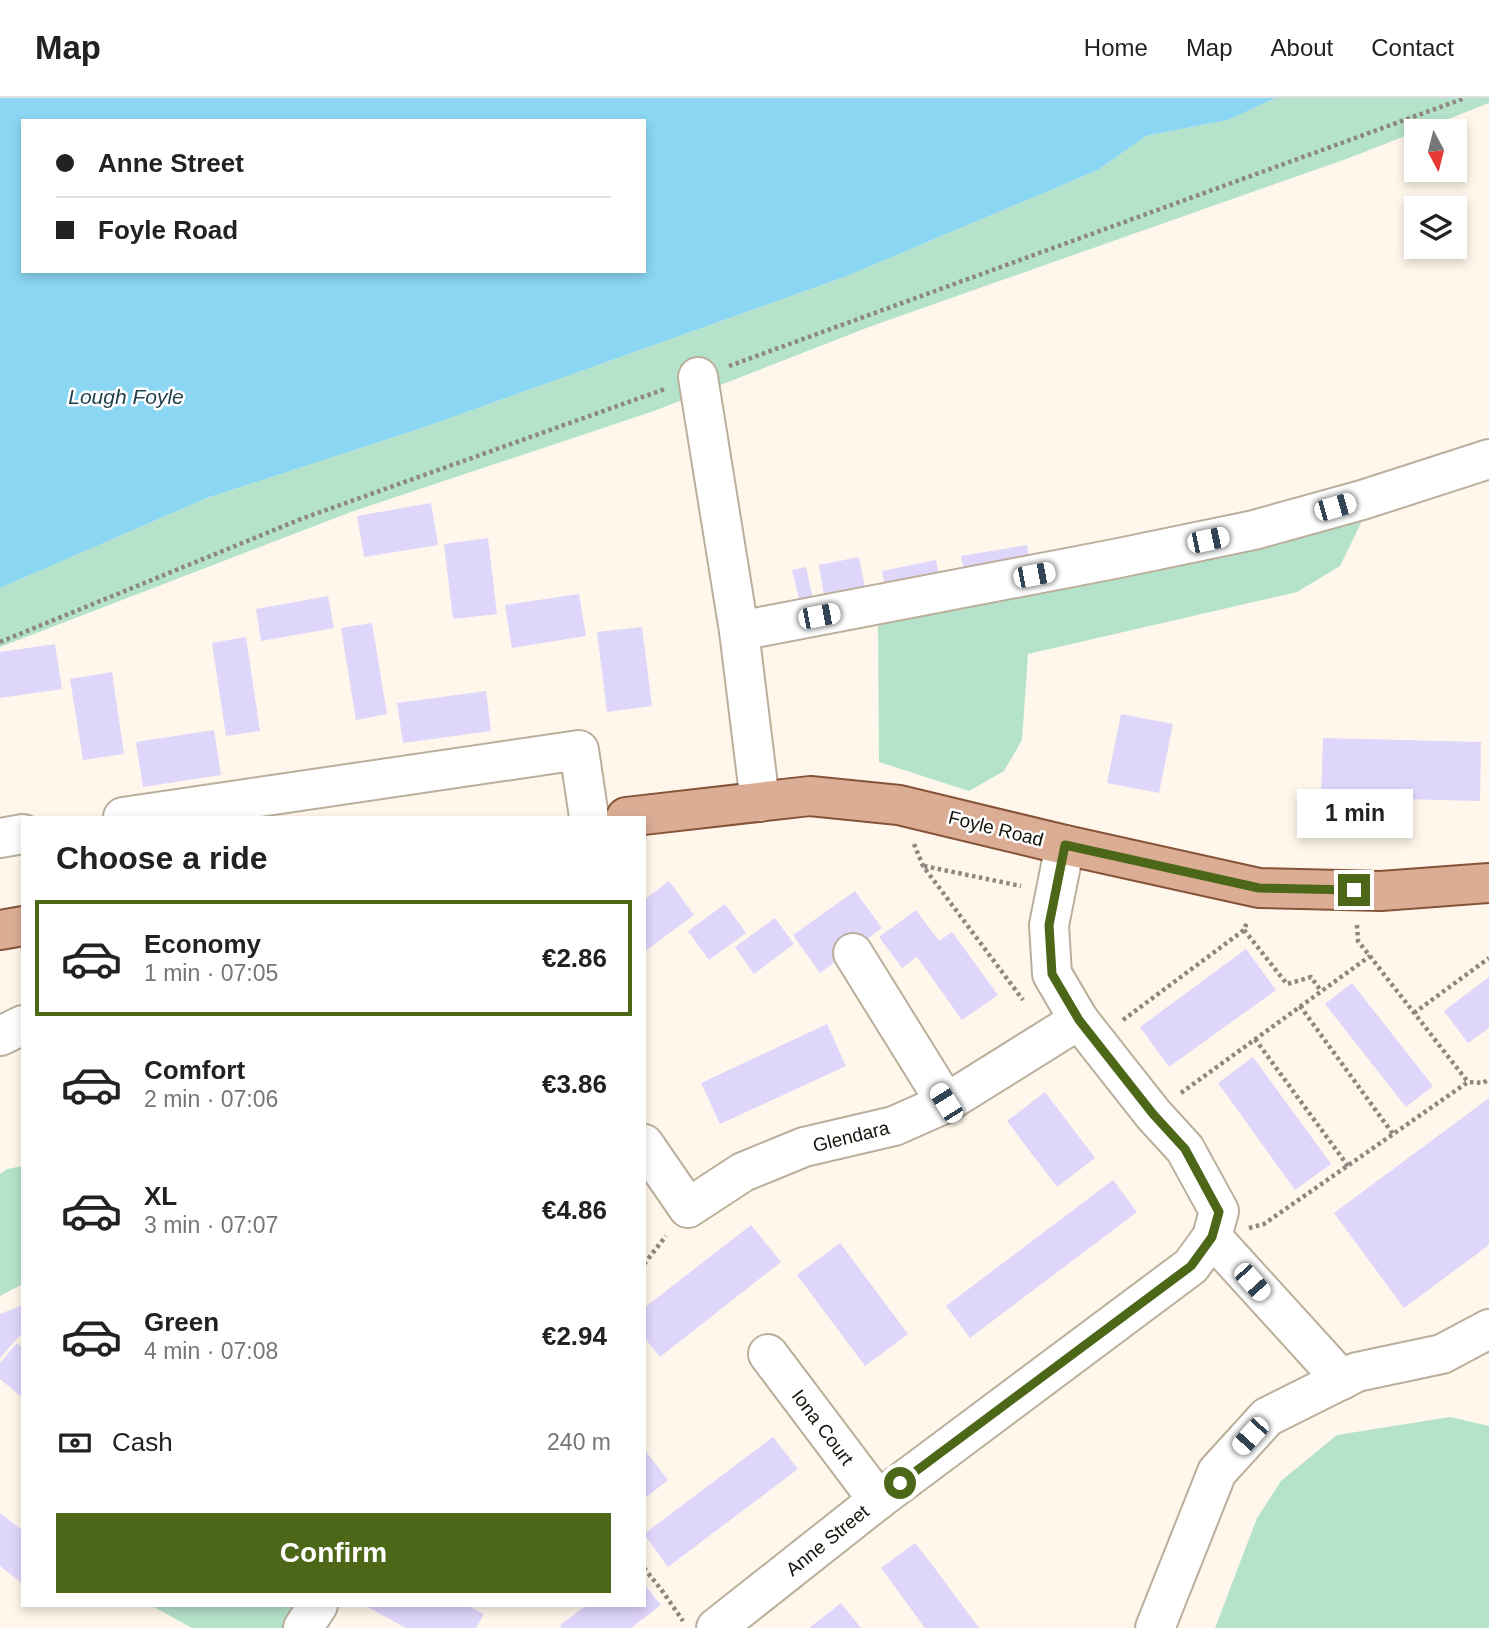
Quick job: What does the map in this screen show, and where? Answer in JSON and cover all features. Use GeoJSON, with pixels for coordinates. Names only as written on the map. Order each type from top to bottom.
{"type":"FeatureCollection","features":[{"type":"Feature","properties":{"kind":"main road","name":"Foyle Road"},"geometry":{"type":"LineString","coordinates":[[635,816],[810,796],[899,805],[1259,888],[1381,891],[1489,883]]}},
{"type":"Feature","properties":{"kind":"main road"},"geometry":{"type":"LineString","coordinates":[[0,930],[21,926]]}},
{"type":"Feature","properties":{"kind":"street"},"geometry":{"type":"LineString","coordinates":[[698,377],[739,631],[760,802]]}},
{"type":"Feature","properties":{"kind":"street"},"geometry":{"type":"LineString","coordinates":[[739,631],[1254,530],[1362,500],[1489,459]]}},
{"type":"Feature","properties":{"kind":"street"},"geometry":{"type":"LineString","coordinates":[[130,816],[579,751],[589,816]]}},
{"type":"Feature","properties":{"kind":"street"},"geometry":{"type":"LineString","coordinates":[[0,838],[21,834]]}},
{"type":"Feature","properties":{"kind":"street"},"geometry":{"type":"LineString","coordinates":[[1065,845],[1049,925],[1052,974],[1075,1032],[1185,1149],[1219,1212],[1212,1237],[1342,1380]]}},
{"type":"Feature","properties":{"kind":"street"},"geometry":{"type":"LineString","coordinates":[[853,953],[946,1103]]}},
{"type":"Feature","properties":{"kind":"street"},"geometry":{"type":"LineString","coordinates":[[0,1036],[21,1027]]}},
{"type":"Feature","properties":{"kind":"street","name":"Glendara"},"geometry":{"type":"LineString","coordinates":[[646,1147],[688,1208],[743,1172],[804,1147],[894,1126],[946,1103],[1075,1032]]}},
{"type":"Feature","properties":{"kind":"street","name":"Anne Street"},"geometry":{"type":"LineString","coordinates":[[716,1628],[878,1500],[1191,1266],[1212,1237]]}},
{"type":"Feature","properties":{"kind":"street"},"geometry":{"type":"LineString","coordinates":[[1155,1628],[1217,1472],[1267,1417],[1357,1372],[1442,1354],[1489,1329]]}},
{"type":"Feature","properties":{"kind":"street","name":"Iona Court"},"geometry":{"type":"LineString","coordinates":[[768,1354],[878,1500]]}},
{"type":"Feature","properties":{"kind":"street"},"geometry":{"type":"LineString","coordinates":[[303,1628],[317,1607]]}},
{"type":"Feature","properties":{"kind":"path"},"geometry":{"type":"LineString","coordinates":[[899,805],[923,866],[1075,1032],[1244,930],[1259,888]]}},
{"type":"Feature","properties":{"kind":"path"},"geometry":{"type":"LineString","coordinates":[[923,866],[1055,893]]}},
{"type":"Feature","properties":{"kind":"path"},"geometry":{"type":"LineString","coordinates":[[1354,890],[1358,941],[1468,1082]]}},
{"type":"Feature","properties":{"kind":"path"},"geometry":{"type":"LineString","coordinates":[[1244,930],[1287,984],[1311,978],[1321,991]]}},
{"type":"Feature","properties":{"kind":"path"},"geometry":{"type":"LineString","coordinates":[[1153,1114],[1370,956]]}},
{"type":"Feature","properties":{"kind":"path"},"geometry":{"type":"LineString","coordinates":[[1414,1013],[1489,958]]}},
{"type":"Feature","properties":{"kind":"path"},"geometry":{"type":"LineString","coordinates":[[1300,1006],[1393,1134]]}},
{"type":"Feature","properties":{"kind":"path"},"geometry":{"type":"LineString","coordinates":[[1255,1039],[1348,1166]]}},
{"type":"Feature","properties":{"kind":"path"},"geometry":{"type":"LineString","coordinates":[[1212,1237],[1264,1224],[1468,1082],[1483,1083],[1489,1079]]}},
{"type":"Feature","properties":{"kind":"path"},"geometry":{"type":"LineString","coordinates":[[646,1571],[687,1628]]}},
{"type":"Feature","properties":{"kind":"green space"},"geometry":{"type":"Polygon","coordinates":[[[1276,98],[1489,98],[1489,103],[1448,119],[1404,119],[1404,136],[1349,158],[869,327],[654,411],[351,512],[0,647],[0,588],[207,498],[422,428],[847,276],[1098,170],[1146,136],[1228,120],[1276,98]]]}},
{"type":"Feature","properties":{"kind":"green space"},"geometry":{"type":"Polygon","coordinates":[[[1362,521],[1340,566],[1297,592],[1028,654],[1022,740],[1004,771],[969,791],[879,762],[878,622],[1362,521]]]}},
{"type":"Feature","properties":{"kind":"green space"},"geometry":{"type":"Polygon","coordinates":[[[21,1166],[21,1285],[0,1296],[0,1174],[7,1169],[21,1166]]]}},
{"type":"Feature","properties":{"kind":"green space"},"geometry":{"type":"Polygon","coordinates":[[[1450,1417],[1489,1426],[1489,1628],[1215,1628],[1257,1518],[1281,1481],[1337,1435],[1450,1417]]]}},
{"type":"Feature","properties":{"kind":"green space"},"geometry":{"type":"Polygon","coordinates":[[[154,1607],[312,1607],[286,1628],[192,1628],[154,1607]]]}},
{"type":"Feature","properties":{"kind":"water","name":"Lough Foyle"},"geometry":{"type":"Polygon","coordinates":[[[0,98],[1276,98],[1228,120],[1146,136],[1098,170],[847,276],[422,428],[207,498],[0,588],[0,98]]]}},
{"type":"Feature","properties":{"kind":"building"},"geometry":{"type":"Polygon","coordinates":[[[431,503],[438,545],[364,557],[357,516],[431,503]]]}},
{"type":"Feature","properties":{"kind":"building"},"geometry":{"type":"Polygon","coordinates":[[[488,538],[497,614],[453,619],[444,544],[488,538]]]}},
{"type":"Feature","properties":{"kind":"building"},"geometry":{"type":"Polygon","coordinates":[[[1027,545],[1030,565],[965,576],[961,556],[1027,545]]]}},
{"type":"Feature","properties":{"kind":"building"},"geometry":{"type":"Polygon","coordinates":[[[859,557],[865,588],[824,595],[819,565],[859,557]]]}},
{"type":"Feature","properties":{"kind":"building"},"geometry":{"type":"Polygon","coordinates":[[[936,560],[940,580],[886,591],[882,571],[936,560]]]}},
{"type":"Feature","properties":{"kind":"building"},"geometry":{"type":"Polygon","coordinates":[[[806,567],[813,599],[800,602],[792,570],[806,567]]]}},
{"type":"Feature","properties":{"kind":"building"},"geometry":{"type":"Polygon","coordinates":[[[579,594],[586,636],[512,648],[505,605],[579,594]]]}},
{"type":"Feature","properties":{"kind":"building"},"geometry":{"type":"Polygon","coordinates":[[[328,596],[334,628],[261,641],[256,609],[328,596]]]}},
{"type":"Feature","properties":{"kind":"building"},"geometry":{"type":"Polygon","coordinates":[[[372,623],[387,714],[356,720],[341,628],[372,623]]]}},
{"type":"Feature","properties":{"kind":"building"},"geometry":{"type":"Polygon","coordinates":[[[642,627],[652,706],[607,712],[597,632],[642,627]]]}},
{"type":"Feature","properties":{"kind":"building"},"geometry":{"type":"Polygon","coordinates":[[[246,637],[260,731],[226,736],[212,643],[246,637]]]}},
{"type":"Feature","properties":{"kind":"building"},"geometry":{"type":"Polygon","coordinates":[[[55,644],[62,689],[0,698],[0,652],[55,644]]]}},
{"type":"Feature","properties":{"kind":"building"},"geometry":{"type":"Polygon","coordinates":[[[112,672],[124,754],[83,760],[70,679],[112,672]]]}},
{"type":"Feature","properties":{"kind":"building"},"geometry":{"type":"Polygon","coordinates":[[[486,691],[491,731],[403,743],[397,703],[486,691]]]}},
{"type":"Feature","properties":{"kind":"building"},"geometry":{"type":"Polygon","coordinates":[[[1121,714],[1173,724],[1159,793],[1107,783],[1121,714]]]}},
{"type":"Feature","properties":{"kind":"building"},"geometry":{"type":"Polygon","coordinates":[[[214,730],[221,775],[143,787],[136,742],[214,730]]]}},
{"type":"Feature","properties":{"kind":"building"},"geometry":{"type":"Polygon","coordinates":[[[1323,738],[1481,742],[1480,801],[1321,797],[1323,738]]]}},
{"type":"Feature","properties":{"kind":"building"},"geometry":{"type":"Polygon","coordinates":[[[669,881],[694,915],[646,951],[646,898],[669,881]]]}},
{"type":"Feature","properties":{"kind":"building"},"geometry":{"type":"Polygon","coordinates":[[[855,891],[882,928],[820,973],[793,935],[855,891]]]}},
{"type":"Feature","properties":{"kind":"building"},"geometry":{"type":"Polygon","coordinates":[[[725,904],[746,933],[709,960],[688,931],[725,904]]]}},
{"type":"Feature","properties":{"kind":"building"},"geometry":{"type":"Polygon","coordinates":[[[916,910],[939,941],[952,932],[998,995],[962,1020],[917,957],[902,968],[879,937],[916,910]]]}},
{"type":"Feature","properties":{"kind":"building"},"geometry":{"type":"Polygon","coordinates":[[[775,918],[794,944],[754,974],[735,947],[775,918]]]}},
{"type":"Feature","properties":{"kind":"building"},"geometry":{"type":"Polygon","coordinates":[[[1246,949],[1276,990],[1169,1067],[1140,1027],[1246,949]]]}},
{"type":"Feature","properties":{"kind":"building"},"geometry":{"type":"Polygon","coordinates":[[[1489,977],[1489,1028],[1468,1043],[1444,1011],[1489,977]]]}},
{"type":"Feature","properties":{"kind":"building"},"geometry":{"type":"Polygon","coordinates":[[[1352,983],[1433,1086],[1406,1107],[1325,1004],[1352,983]]]}},
{"type":"Feature","properties":{"kind":"building"},"geometry":{"type":"Polygon","coordinates":[[[827,1024],[846,1066],[720,1124],[701,1083],[827,1024]]]}},
{"type":"Feature","properties":{"kind":"building"},"geometry":{"type":"Polygon","coordinates":[[[1253,1057],[1331,1164],[1295,1190],[1218,1083],[1253,1057]]]}},
{"type":"Feature","properties":{"kind":"building"},"geometry":{"type":"Polygon","coordinates":[[[1045,1092],[1095,1158],[1057,1187],[1007,1121],[1045,1092]]]}},
{"type":"Feature","properties":{"kind":"building"},"geometry":{"type":"Polygon","coordinates":[[[1489,1098],[1489,1245],[1404,1308],[1334,1213],[1489,1098]]]}},
{"type":"Feature","properties":{"kind":"building"},"geometry":{"type":"Polygon","coordinates":[[[1113,1180],[1137,1212],[970,1338],[946,1306],[1113,1180]]]}},
{"type":"Feature","properties":{"kind":"building"},"geometry":{"type":"Polygon","coordinates":[[[751,1225],[781,1262],[660,1357],[646,1340],[646,1306],[751,1225]]]}},
{"type":"Feature","properties":{"kind":"building"},"geometry":{"type":"Polygon","coordinates":[[[840,1243],[908,1334],[865,1366],[797,1275],[840,1243]]]}},
{"type":"Feature","properties":{"kind":"building"},"geometry":{"type":"Polygon","coordinates":[[[21,1306],[21,1334],[0,1358],[0,1314],[21,1306]]]}},
{"type":"Feature","properties":{"kind":"building"},"geometry":{"type":"Polygon","coordinates":[[[17,1343],[21,1346],[21,1396],[0,1379],[0,1363],[17,1343]]]}},
{"type":"Feature","properties":{"kind":"building"},"geometry":{"type":"Polygon","coordinates":[[[773,1437],[798,1469],[668,1567],[646,1537],[646,1532],[773,1437]]]}},
{"type":"Feature","properties":{"kind":"building"},"geometry":{"type":"Polygon","coordinates":[[[646,1452],[668,1480],[646,1497],[646,1452]]]}},
{"type":"Feature","properties":{"kind":"building"},"geometry":{"type":"Polygon","coordinates":[[[0,1513],[21,1529],[21,1582],[0,1566],[0,1513]]]}},
{"type":"Feature","properties":{"kind":"building"},"geometry":{"type":"Polygon","coordinates":[[[915,1543],[979,1628],[925,1628],[881,1568],[915,1543]]]}},
{"type":"Feature","properties":{"kind":"building"},"geometry":{"type":"Polygon","coordinates":[[[646,1586],[661,1605],[631,1628],[562,1628],[560,1625],[584,1607],[646,1607],[646,1586]]]}},
{"type":"Feature","properties":{"kind":"building"},"geometry":{"type":"Polygon","coordinates":[[[841,1603],[861,1628],[809,1628],[841,1603]]]}},
{"type":"Feature","properties":{"kind":"building"},"geometry":{"type":"Polygon","coordinates":[[[368,1607],[471,1607],[484,1614],[476,1628],[406,1628],[368,1607]]]}},
{"type":"Feature","properties":{"kind":"route"},"geometry":{"type":"LineString","coordinates":[[900,1483],[1191,1266],[1212,1237],[1219,1212],[1185,1149],[1153,1114],[1079,1020],[1052,974],[1049,925],[1065,845],[1259,888],[1354,890]]}}]}
